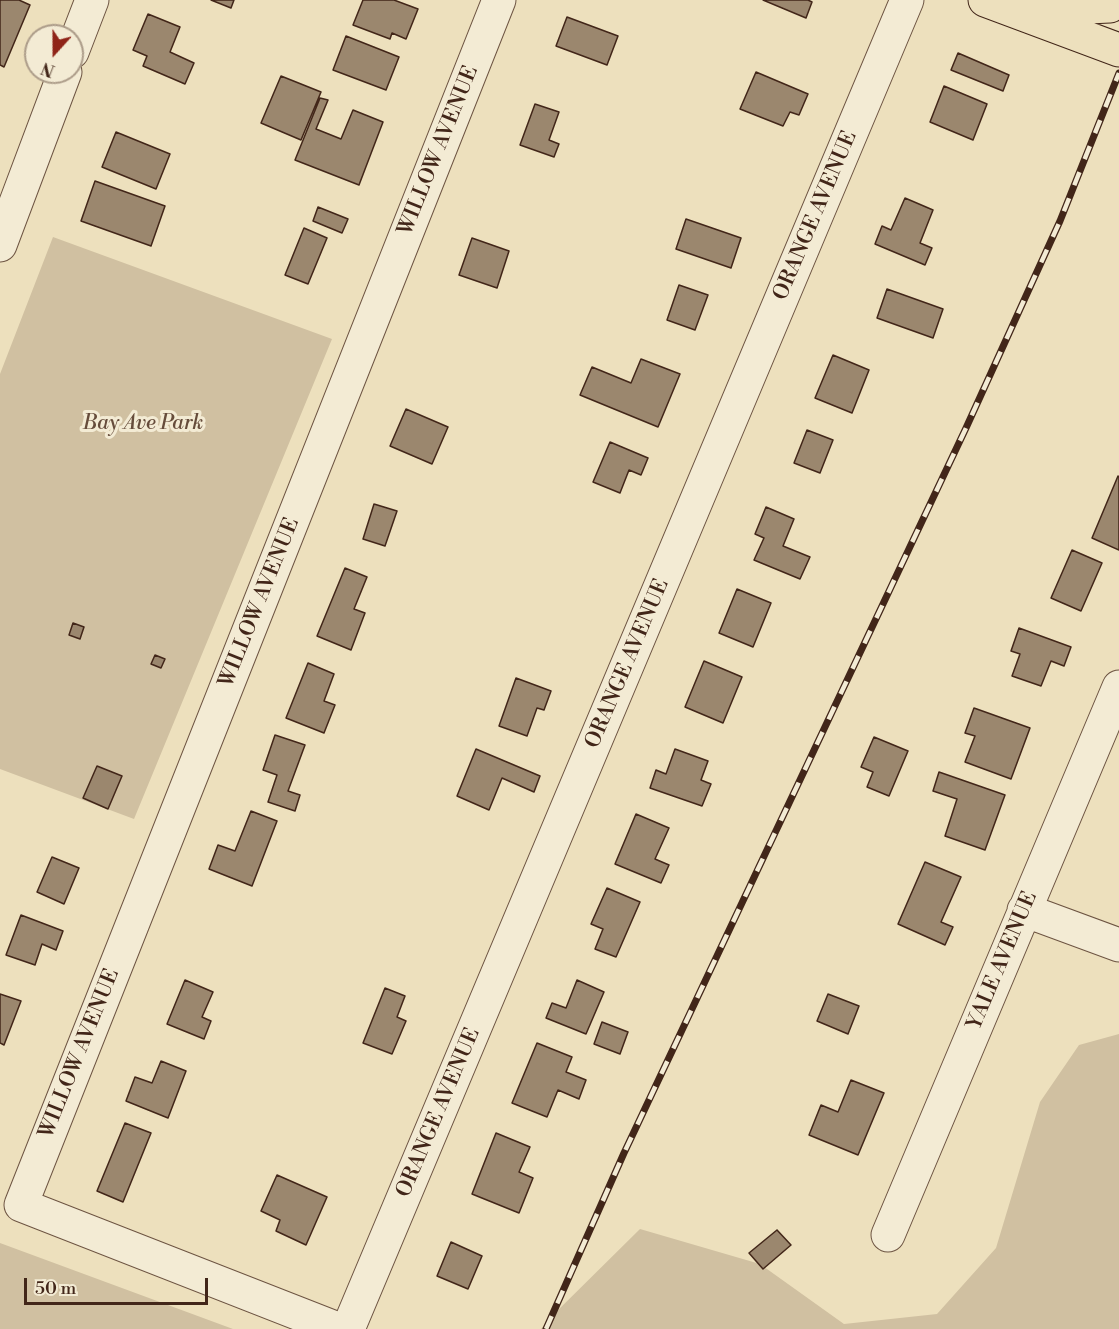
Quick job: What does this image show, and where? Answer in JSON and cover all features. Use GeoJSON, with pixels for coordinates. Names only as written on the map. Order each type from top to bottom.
{"type":"FeatureCollection","features":[{"type":"Feature","properties":{"kind":"main road"},"geometry":{"type":"LineString","coordinates":[[985,0],[1119,50]]}},
{"type":"Feature","properties":{"kind":"main road"},"geometry":{"type":"LineString","coordinates":[[1044,0],[1065,8],[1108,5]]}},
{"type":"Feature","properties":{"kind":"street"},"geometry":{"type":"LineString","coordinates":[[83,24],[92,0]]}},
{"type":"Feature","properties":{"kind":"street","name":"WILLOW AVENUE"},"geometry":{"type":"LineString","coordinates":[[338,1329],[21,1205],[499,0]]}},
{"type":"Feature","properties":{"kind":"street","name":"ORANGE AVENUE"},"geometry":{"type":"LineString","coordinates":[[348,1329],[907,0]]}},
{"type":"Feature","properties":{"kind":"street"},"geometry":{"type":"LineString","coordinates":[[0,245],[60,84]]}},
{"type":"Feature","properties":{"kind":"street","name":"YALE AVENUE"},"geometry":{"type":"LineString","coordinates":[[888,1235],[1119,687]]}},
{"type":"Feature","properties":{"kind":"street"},"geometry":{"type":"LineString","coordinates":[[1024,910],[1119,945]]}},
{"type":"Feature","properties":{"kind":"green space","name":"Bay Ave Park"},"geometry":{"type":"Polygon","coordinates":[[[53,237],[332,339],[134,819],[0,769],[0,374],[53,237]]]}},
{"type":"Feature","properties":{"kind":"green space"},"geometry":{"type":"Polygon","coordinates":[[[1119,1034],[1119,1329],[541,1329],[640,1229],[760,1264],[844,1324],[937,1314],[996,1248],[1040,1102],[1079,1045],[1119,1034]]]}},
{"type":"Feature","properties":{"kind":"green space"},"geometry":{"type":"Polygon","coordinates":[[[0,1243],[233,1329],[0,1329],[0,1243]]]}},
{"type":"Feature","properties":{"kind":"building"},"geometry":{"type":"Polygon","coordinates":[[[0,0],[19,0],[30,5],[4,67],[0,65],[0,0]]]}},
{"type":"Feature","properties":{"kind":"building"},"geometry":{"type":"Polygon","coordinates":[[[211,0],[234,0],[231,8],[211,0]]]}},
{"type":"Feature","properties":{"kind":"building"},"geometry":{"type":"Polygon","coordinates":[[[363,0],[394,0],[418,9],[406,39],[392,33],[390,39],[353,25],[363,0]]]}},
{"type":"Feature","properties":{"kind":"building"},"geometry":{"type":"Polygon","coordinates":[[[763,0],[808,0],[812,2],[806,18],[763,0]]]}},
{"type":"Feature","properties":{"kind":"building"},"geometry":{"type":"Polygon","coordinates":[[[148,14],[180,27],[170,52],[194,63],[185,84],[143,66],[147,56],[133,50],[148,14]]]}},
{"type":"Feature","properties":{"kind":"building"},"geometry":{"type":"Polygon","coordinates":[[[567,17],[618,36],[607,65],[556,46],[567,17]]]}},
{"type":"Feature","properties":{"kind":"building"},"geometry":{"type":"Polygon","coordinates":[[[346,36],[399,57],[386,90],[333,70],[346,36]]]}},
{"type":"Feature","properties":{"kind":"building"},"geometry":{"type":"Polygon","coordinates":[[[958,53],[1009,75],[1003,91],[951,70],[958,53]]]}},
{"type":"Feature","properties":{"kind":"building"},"geometry":{"type":"Polygon","coordinates":[[[756,72],[808,94],[799,115],[790,112],[783,126],[740,109],[756,72]]]}},
{"type":"Feature","properties":{"kind":"building"},"geometry":{"type":"Polygon","coordinates":[[[281,76],[321,92],[301,140],[261,123],[281,76]]]}},
{"type":"Feature","properties":{"kind":"building"},"geometry":{"type":"Polygon","coordinates":[[[944,86],[987,104],[973,140],[930,122],[944,86]]]}},
{"type":"Feature","properties":{"kind":"building"},"geometry":{"type":"Polygon","coordinates":[[[320,98],[328,100],[316,129],[341,139],[353,110],[383,122],[359,185],[295,160],[320,98]]]}},
{"type":"Feature","properties":{"kind":"building"},"geometry":{"type":"Polygon","coordinates":[[[535,104],[559,112],[549,140],[559,144],[554,157],[520,145],[535,104]]]}},
{"type":"Feature","properties":{"kind":"building"},"geometry":{"type":"Polygon","coordinates":[[[116,132],[170,154],[156,189],[102,167],[116,132]]]}},
{"type":"Feature","properties":{"kind":"building"},"geometry":{"type":"Polygon","coordinates":[[[95,181],[165,206],[151,246],[81,221],[95,181]]]}},
{"type":"Feature","properties":{"kind":"building"},"geometry":{"type":"Polygon","coordinates":[[[905,198],[933,210],[920,243],[932,248],[925,265],[875,244],[882,226],[891,230],[905,198]]]}},
{"type":"Feature","properties":{"kind":"building"},"geometry":{"type":"Polygon","coordinates":[[[318,207],[348,219],[342,233],[313,221],[318,207]]]}},
{"type":"Feature","properties":{"kind":"building"},"geometry":{"type":"Polygon","coordinates":[[[686,219],[741,238],[731,268],[676,249],[686,219]]]}},
{"type":"Feature","properties":{"kind":"building"},"geometry":{"type":"Polygon","coordinates":[[[304,228],[327,238],[308,284],[285,275],[304,228]]]}},
{"type":"Feature","properties":{"kind":"building"},"geometry":{"type":"Polygon","coordinates":[[[472,238],[509,251],[497,288],[459,275],[472,238]]]}},
{"type":"Feature","properties":{"kind":"building"},"geometry":{"type":"Polygon","coordinates":[[[679,285],[708,295],[695,330],[667,320],[679,285]]]}},
{"type":"Feature","properties":{"kind":"building"},"geometry":{"type":"Polygon","coordinates":[[[887,289],[943,309],[933,338],[877,318],[887,289]]]}},
{"type":"Feature","properties":{"kind":"building"},"geometry":{"type":"Polygon","coordinates":[[[833,355],[869,370],[852,413],[815,398],[833,355]]]}},
{"type":"Feature","properties":{"kind":"building"},"geometry":{"type":"Polygon","coordinates":[[[641,359],[680,374],[658,427],[580,395],[592,367],[631,383],[641,359]]]}},
{"type":"Feature","properties":{"kind":"building"},"geometry":{"type":"Polygon","coordinates":[[[406,409],[448,427],[432,464],[390,446],[406,409]]]}},
{"type":"Feature","properties":{"kind":"building"},"geometry":{"type":"Polygon","coordinates":[[[807,430],[833,440],[820,473],[794,463],[807,430]]]}},
{"type":"Feature","properties":{"kind":"building"},"geometry":{"type":"Polygon","coordinates":[[[610,442],[648,458],[641,475],[629,470],[620,493],[593,482],[610,442]]]}},
{"type":"Feature","properties":{"kind":"building"},"geometry":{"type":"Polygon","coordinates":[[[1119,477],[1119,550],[1092,538],[1119,477]]]}},
{"type":"Feature","properties":{"kind":"building"},"geometry":{"type":"Polygon","coordinates":[[[374,504],[397,511],[385,546],[363,539],[374,504]]]}},
{"type":"Feature","properties":{"kind":"building"},"geometry":{"type":"Polygon","coordinates":[[[766,507],[794,519],[783,546],[810,557],[800,579],[754,560],[764,538],[755,534],[766,507]]]}},
{"type":"Feature","properties":{"kind":"building"},"geometry":{"type":"Polygon","coordinates":[[[1072,550],[1102,563],[1081,611],[1051,598],[1072,550]]]}},
{"type":"Feature","properties":{"kind":"building"},"geometry":{"type":"Polygon","coordinates":[[[345,568],[367,577],[354,609],[365,613],[351,650],[317,636],[345,568]]]}},
{"type":"Feature","properties":{"kind":"building"},"geometry":{"type":"Polygon","coordinates":[[[737,589],[771,603],[753,647],[719,633],[737,589]]]}},
{"type":"Feature","properties":{"kind":"building"},"geometry":{"type":"Polygon","coordinates":[[[73,623],[84,627],[80,639],[69,635],[73,623]]]}},
{"type":"Feature","properties":{"kind":"building"},"geometry":{"type":"Polygon","coordinates":[[[1019,628],[1071,647],[1064,666],[1051,661],[1041,686],[1012,676],[1020,654],[1011,651],[1019,628]]]}},
{"type":"Feature","properties":{"kind":"building"},"geometry":{"type":"Polygon","coordinates":[[[155,655],[165,659],[161,668],[151,664],[155,655]]]}},
{"type":"Feature","properties":{"kind":"building"},"geometry":{"type":"Polygon","coordinates":[[[704,661],[742,677],[723,723],[685,707],[704,661]]]}},
{"type":"Feature","properties":{"kind":"building"},"geometry":{"type":"Polygon","coordinates":[[[308,663],[334,674],[324,701],[335,705],[324,733],[286,718],[308,663]]]}},
{"type":"Feature","properties":{"kind":"building"},"geometry":{"type":"Polygon","coordinates":[[[516,678],[551,691],[544,710],[537,708],[527,736],[499,726],[516,678]]]}},
{"type":"Feature","properties":{"kind":"building"},"geometry":{"type":"Polygon","coordinates":[[[974,708],[1030,728],[1011,779],[965,762],[975,736],[965,733],[974,708]]]}},
{"type":"Feature","properties":{"kind":"building"},"geometry":{"type":"Polygon","coordinates":[[[275,735],[305,745],[288,791],[300,795],[295,811],[268,802],[277,775],[263,770],[275,735]]]}},
{"type":"Feature","properties":{"kind":"building"},"geometry":{"type":"Polygon","coordinates":[[[874,737],[908,751],[889,796],[867,787],[873,772],[861,767],[874,737]]]}},
{"type":"Feature","properties":{"kind":"building"},"geometry":{"type":"Polygon","coordinates":[[[476,749],[540,776],[534,792],[502,778],[489,810],[457,796],[476,749]]]}},
{"type":"Feature","properties":{"kind":"building"},"geometry":{"type":"Polygon","coordinates":[[[675,749],[708,761],[701,780],[711,784],[702,806],[650,788],[656,770],[666,774],[675,749]]]}},
{"type":"Feature","properties":{"kind":"building"},"geometry":{"type":"Polygon","coordinates":[[[97,766],[122,776],[108,809],[83,798],[97,766]]]}},
{"type":"Feature","properties":{"kind":"building"},"geometry":{"type":"Polygon","coordinates":[[[939,772],[1005,795],[985,850],[945,836],[957,799],[933,791],[939,772]]]}},
{"type":"Feature","properties":{"kind":"building"},"geometry":{"type":"Polygon","coordinates":[[[251,811],[277,821],[252,886],[209,869],[218,845],[235,851],[251,811]]]}},
{"type":"Feature","properties":{"kind":"building"},"geometry":{"type":"Polygon","coordinates":[[[636,814],[669,828],[655,859],[669,865],[661,883],[615,864],[636,814]]]}},
{"type":"Feature","properties":{"kind":"building"},"geometry":{"type":"Polygon","coordinates":[[[52,857],[79,868],[64,904],[37,892],[52,857]]]}},
{"type":"Feature","properties":{"kind":"building"},"geometry":{"type":"Polygon","coordinates":[[[925,862],[961,877],[941,922],[953,927],[945,945],[898,924],[925,862]]]}},
{"type":"Feature","properties":{"kind":"building"},"geometry":{"type":"Polygon","coordinates":[[[607,888],[640,902],[616,957],[595,949],[603,929],[591,924],[607,888]]]}},
{"type":"Feature","properties":{"kind":"building"},"geometry":{"type":"Polygon","coordinates":[[[21,915],[63,931],[56,950],[42,944],[35,965],[6,955],[21,915]]]}},
{"type":"Feature","properties":{"kind":"building"},"geometry":{"type":"Polygon","coordinates":[[[185,980],[213,992],[202,1017],[211,1021],[204,1039],[167,1024],[185,980]]]}},
{"type":"Feature","properties":{"kind":"building"},"geometry":{"type":"Polygon","coordinates":[[[577,980],[604,992],[586,1034],[546,1018],[552,1003],[566,1008],[577,980]]]}},
{"type":"Feature","properties":{"kind":"building"},"geometry":{"type":"Polygon","coordinates":[[[385,988],[405,996],[397,1017],[406,1021],[392,1054],[363,1043],[385,988]]]}},
{"type":"Feature","properties":{"kind":"building"},"geometry":{"type":"Polygon","coordinates":[[[0,994],[21,1001],[4,1045],[0,1043],[0,994]]]}},
{"type":"Feature","properties":{"kind":"building"},"geometry":{"type":"Polygon","coordinates":[[[828,994],[859,1006],[848,1034],[817,1021],[828,994]]]}},
{"type":"Feature","properties":{"kind":"building"},"geometry":{"type":"Polygon","coordinates":[[[602,1022],[628,1032],[620,1054],[594,1044],[602,1022]]]}},
{"type":"Feature","properties":{"kind":"building"},"geometry":{"type":"Polygon","coordinates":[[[537,1043],[572,1057],[566,1072],[586,1080],[579,1099],[558,1090],[547,1117],[512,1103],[537,1043]]]}},
{"type":"Feature","properties":{"kind":"building"},"geometry":{"type":"Polygon","coordinates":[[[161,1061],[186,1071],[168,1118],[126,1101],[135,1077],[152,1083],[161,1061]]]}},
{"type":"Feature","properties":{"kind":"building"},"geometry":{"type":"Polygon","coordinates":[[[851,1080],[884,1093],[858,1155],[809,1135],[821,1105],[838,1112],[851,1080]]]}},
{"type":"Feature","properties":{"kind":"building"},"geometry":{"type":"Polygon","coordinates":[[[125,1123],[151,1133],[123,1202],[97,1191],[125,1123]]]}},
{"type":"Feature","properties":{"kind":"building"},"geometry":{"type":"Polygon","coordinates":[[[496,1133],[530,1147],[519,1172],[533,1178],[519,1213],[472,1194],[496,1133]]]}},
{"type":"Feature","properties":{"kind":"building"},"geometry":{"type":"Polygon","coordinates":[[[277,1175],[327,1197],[306,1245],[276,1231],[280,1220],[261,1211],[277,1175]]]}},
{"type":"Feature","properties":{"kind":"building"},"geometry":{"type":"Polygon","coordinates":[[[777,1230],[791,1245],[763,1269],[749,1253],[777,1230]]]}},
{"type":"Feature","properties":{"kind":"building"},"geometry":{"type":"Polygon","coordinates":[[[451,1242],[482,1256],[468,1289],[437,1276],[451,1242]]]}},
{"type":"Feature","properties":{"kind":"railway"},"geometry":{"type":"LineString","coordinates":[[546,1329],[624,1153],[966,428],[1060,221],[1119,73]]}}]}
